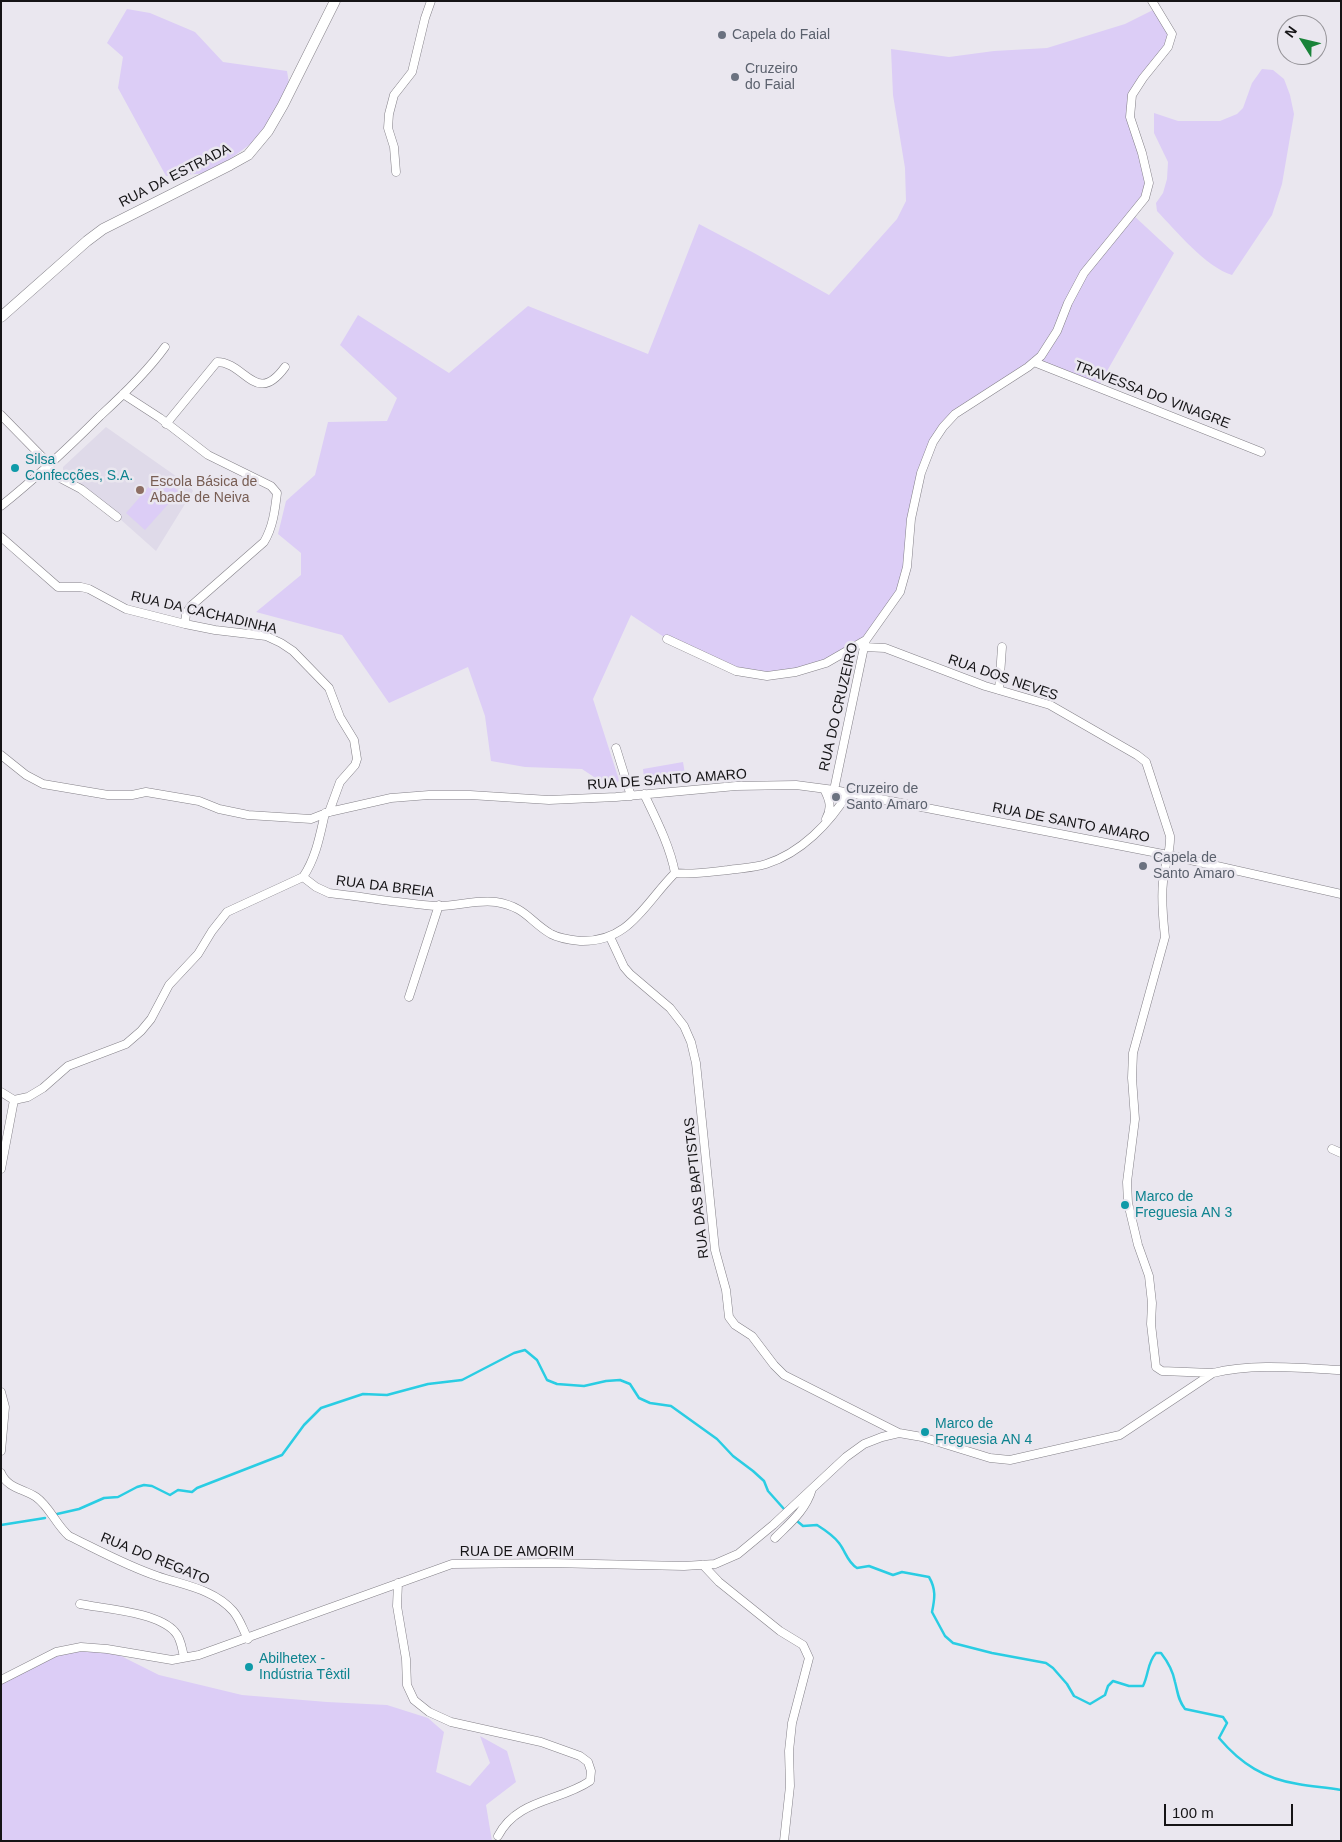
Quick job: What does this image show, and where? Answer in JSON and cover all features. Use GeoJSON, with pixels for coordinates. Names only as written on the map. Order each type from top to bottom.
{"type":"FeatureCollection","features":[{"type":"Feature","properties":{"kind":"main road","name":"RUA DA ESTRADA"},"geometry":{"type":"LineString","coordinates":[[1,317],[87,241],[104,229],[248,154],[268,131],[283,105],[336,1]]}},
{"type":"Feature","properties":{"kind":"street"},"geometry":{"type":"LineString","coordinates":[[396,172],[394,147],[388,128],[389,114],[394,95],[412,72],[431,1]]}},
{"type":"Feature","properties":{"kind":"street","name":"RUA DO CRUZEIRO"},"geometry":{"type":"LineString","coordinates":[[834,790],[865,644],[900,592],[907,567],[911,519],[921,472],[933,442],[943,426],[955,414],[1041,356],[1057,330],[1068,303],[1084,273],[1145,198],[1150,182],[1130,117],[1132,95],[1168,47],[1172,34],[1152,1]]}},
{"type":"Feature","properties":{"kind":"street"},"geometry":{"type":"LineString","coordinates":[[1,506],[47,467],[123,394],[165,347]]}},
{"type":"Feature","properties":{"kind":"street"},"geometry":{"type":"LineString","coordinates":[[166,424],[217,362],[223,362],[260,383],[270,383],[279,376],[285,367]]}},
{"type":"Feature","properties":{"kind":"street","name":"TRAVESSA DO VINAGRE"},"geometry":{"type":"LineString","coordinates":[[1034,362],[1261,452]]}},
{"type":"Feature","properties":{"kind":"street"},"geometry":{"type":"LineString","coordinates":[[123,394],[208,454],[271,486],[277,493],[269,534],[264,542],[190,606],[186,613],[185,624]]}},
{"type":"Feature","properties":{"kind":"street"},"geometry":{"type":"LineString","coordinates":[[1,415],[47,467],[117,517]]}},
{"type":"Feature","properties":{"kind":"street","name":"RUA DA CACHADINHA"},"geometry":{"type":"LineString","coordinates":[[1,537],[58,587],[89,589],[126,609],[185,624],[215,630],[266,636],[293,651],[329,688],[340,717],[354,740],[357,759],[355,765],[340,782],[327,812],[310,867],[303,877]]}},
{"type":"Feature","properties":{"kind":"street"},"geometry":{"type":"LineString","coordinates":[[667,639],[736,671],[767,676],[796,672],[826,663],[865,644]]}},
{"type":"Feature","properties":{"kind":"street","name":"RUA DOS NEVES"},"geometry":{"type":"LineString","coordinates":[[865,644],[885,648],[999,690],[1050,705],[1146,762],[1170,836],[1171,845],[1162,883],[1165,937],[1133,1053],[1132,1078],[1135,1119],[1127,1182],[1128,1203],[1138,1245],[1150,1276],[1151,1324],[1156,1367],[1162,1371],[1213,1373]]}},
{"type":"Feature","properties":{"kind":"street"},"geometry":{"type":"LineString","coordinates":[[999,690],[1002,647]]}},
{"type":"Feature","properties":{"kind":"street"},"geometry":{"type":"LineString","coordinates":[[616,748],[631,796]]}},
{"type":"Feature","properties":{"kind":"street","name":"RUA DE SANTO AMARO"},"geometry":{"type":"LineString","coordinates":[[1,755],[26,775],[43,784],[108,795],[154,793],[199,801],[218,810],[248,815],[311,819],[327,812],[391,798],[429,795],[470,795],[549,800],[631,796],[736,786],[796,785],[824,788],[1168,855],[1341,894]]}},
{"type":"Feature","properties":{"kind":"street"},"geometry":{"type":"LineString","coordinates":[[822,826],[830,808],[830,799],[824,788]]}},
{"type":"Feature","properties":{"kind":"street"},"geometry":{"type":"LineString","coordinates":[[644,794],[673,863],[675,873],[693,875],[765,864],[802,846],[841,805],[848,793]]}},
{"type":"Feature","properties":{"kind":"street","name":"RUA DA BREIA"},"geometry":{"type":"LineString","coordinates":[[303,877],[316,888],[329,893],[440,906],[471,902],[495,902],[515,907],[526,913],[552,935],[570,940],[589,941],[616,935],[629,926],[675,873]]}},
{"type":"Feature","properties":{"kind":"street"},"geometry":{"type":"LineString","coordinates":[[1,1092],[14,1100],[28,1097],[43,1088],[68,1066],[126,1044],[151,1019],[169,985],[198,954],[212,931],[227,912],[303,877]]}},
{"type":"Feature","properties":{"kind":"street"},"geometry":{"type":"LineString","coordinates":[[409,997],[440,906]]}},
{"type":"Feature","properties":{"kind":"street","name":"RUA DAS BAPTISTAS"},"geometry":{"type":"LineString","coordinates":[[610,936],[624,967],[670,1008],[684,1026],[691,1042],[700,1092],[715,1250],[726,1290],[729,1317],[735,1325],[752,1336],[784,1375],[899,1433]]}},
{"type":"Feature","properties":{"kind":"street"},"geometry":{"type":"LineString","coordinates":[[1,1169],[14,1100]]}},
{"type":"Feature","properties":{"kind":"street"},"geometry":{"type":"LineString","coordinates":[[1332,1149],[1341,1153]]}},
{"type":"Feature","properties":{"kind":"street"},"geometry":{"type":"LineString","coordinates":[[1213,1373],[1227,1370],[1260,1368],[1341,1370]]}},
{"type":"Feature","properties":{"kind":"street","name":"RUA DE AMORIM"},"geometry":{"type":"LineString","coordinates":[[1,1680],[56,1652],[81,1647],[107,1649],[172,1660],[199,1655],[452,1564],[550,1563],[684,1566],[715,1564],[738,1554],[773,1525],[846,1457],[864,1444],[899,1433],[922,1437],[990,1458],[1010,1460],[1020,1458],[1120,1435],[1213,1373]]}},
{"type":"Feature","properties":{"kind":"street"},"geometry":{"type":"LineString","coordinates":[[1,1392],[5,1407],[1,1451]]}},
{"type":"Feature","properties":{"kind":"street","name":"RUA DO REGATO"},"geometry":{"type":"LineString","coordinates":[[1,1473],[8,1483],[37,1498],[60,1529],[69,1536],[157,1576],[186,1584],[205,1592],[224,1603],[234,1612],[248,1638]]}},
{"type":"Feature","properties":{"kind":"street"},"geometry":{"type":"LineString","coordinates":[[775,1538],[797,1516],[808,1501],[812,1487]]}},
{"type":"Feature","properties":{"kind":"street"},"geometry":{"type":"LineString","coordinates":[[703,1565],[719,1582],[780,1631],[804,1644],[809,1658],[792,1723],[789,1751],[790,1786],[784,1841]]}},
{"type":"Feature","properties":{"kind":"street"},"geometry":{"type":"LineString","coordinates":[[398,1583],[397,1606],[406,1659],[407,1685],[414,1700],[429,1712],[451,1722],[541,1742],[580,1756],[588,1762],[592,1771],[590,1781],[579,1788],[557,1795],[515,1814],[498,1836]]}},
{"type":"Feature","properties":{"kind":"street"},"geometry":{"type":"LineString","coordinates":[[80,1604],[151,1617],[166,1624],[176,1633],[184,1657]]}},
{"type":"Feature","properties":{"kind":"shaded area"},"geometry":{"type":"Polygon","coordinates":[[[127,9],[150,13],[195,32],[223,62],[287,71],[290,89],[264,134],[211,173],[166,176],[118,88],[123,57],[107,43],[127,9]]]}},
{"type":"Feature","properties":{"kind":"shaded area"},"geometry":{"type":"Polygon","coordinates":[[[1153,10],[1172,34],[1132,95],[1130,117],[1149,183],[1132,214],[1174,253],[1098,387],[1034,362],[943,427],[921,473],[900,592],[866,640],[826,663],[767,676],[736,671],[667,639],[631,615],[593,699],[619,780],[616,785],[600,785],[594,777],[582,769],[525,767],[491,761],[485,716],[468,667],[389,703],[342,635],[256,612],[301,575],[301,553],[278,534],[286,501],[315,475],[328,422],[387,421],[397,398],[340,345],[358,315],[449,373],[528,306],[648,354],[699,224],[829,295],[897,219],[906,201],[905,168],[893,95],[891,49],[949,57],[994,51],[1047,48],[1125,24],[1153,10]]]}},
{"type":"Feature","properties":{"kind":"shaded area"},"geometry":{"type":"Polygon","coordinates":[[[1262,69],[1273,70],[1284,79],[1294,114],[1282,184],[1272,215],[1232,275],[1212,265],[1202,257],[1157,211],[1156,203],[1163,193],[1167,179],[1168,162],[1154,133],[1154,113],[1178,121],[1220,121],[1237,114],[1243,108],[1252,83],[1262,69]]]}},
{"type":"Feature","properties":{"kind":"shaded area","name":"Escola Básica de Abade de Neiva"},"geometry":{"type":"Polygon","coordinates":[[[106,427],[190,486],[193,491],[156,551],[120,519],[120,513],[78,485],[80,481],[63,471],[63,467],[106,427]]]}},
{"type":"Feature","properties":{"kind":"shaded area"},"geometry":{"type":"Polygon","coordinates":[[[159,475],[179,492],[145,530],[126,513],[159,475]]]}},
{"type":"Feature","properties":{"kind":"shaded area"},"geometry":{"type":"Polygon","coordinates":[[[683,762],[686,780],[645,787],[643,769],[683,762]]]}},
{"type":"Feature","properties":{"kind":"shaded area"},"geometry":{"type":"Polygon","coordinates":[[[107,1649],[159,1675],[242,1695],[387,1705],[428,1718],[444,1732],[436,1772],[470,1786],[490,1763],[480,1736],[507,1751],[516,1782],[486,1805],[492,1841],[1,1841],[1,1680],[56,1652],[107,1649]]]}},
{"type":"Feature","properties":{"kind":"waterway"},"geometry":{"type":"LineString","coordinates":[[57,1514],[79,1509],[104,1498],[118,1497],[144,1485],[152,1486],[170,1495],[178,1490],[192,1492],[197,1488],[282,1455],[304,1425],[321,1408],[363,1394],[387,1395],[428,1384],[462,1380],[514,1353],[525,1350],[537,1360],[547,1380],[557,1384],[584,1386],[620,1380],[630,1384],[639,1398],[650,1403],[671,1406],[717,1439],[733,1456],[764,1481],[768,1491],[784,1509]]}},
{"type":"Feature","properties":{"kind":"waterway"},"geometry":{"type":"LineString","coordinates":[[1,1525],[45,1518]]}},
{"type":"Feature","properties":{"kind":"waterway"},"geometry":{"type":"LineString","coordinates":[[797,1521],[803,1526],[817,1525],[829,1533],[839,1543],[849,1560],[857,1568],[869,1566],[893,1575],[902,1572],[929,1577],[934,1594],[932,1612],[945,1636],[953,1643],[992,1653],[1046,1663],[1067,1684],[1074,1696],[1090,1704],[1105,1695],[1108,1686],[1113,1681],[1129,1686],[1143,1686],[1153,1657],[1156,1653],[1161,1653],[1172,1670],[1180,1699],[1185,1709],[1223,1717],[1227,1723],[1219,1738],[1245,1763],[1264,1774],[1286,1782],[1341,1790]]}},
{"type":"Feature","properties":{"kind":"place","name":"Capela do Faial"},"geometry":{"type":"Point","coordinates":[722,35]}},
{"type":"Feature","properties":{"kind":"place","name":"Cruzeiro do Faial"},"geometry":{"type":"Point","coordinates":[735,77]}},
{"type":"Feature","properties":{"kind":"place","name":"Silsa Confecções, S.A."},"geometry":{"type":"Point","coordinates":[15,468]}},
{"type":"Feature","properties":{"kind":"place","name":"Escola Básica de Abade de Neiva"},"geometry":{"type":"Point","coordinates":[140,490]}},
{"type":"Feature","properties":{"kind":"place","name":"Cruzeiro de Santo Amaro"},"geometry":{"type":"Point","coordinates":[836,797]}},
{"type":"Feature","properties":{"kind":"place","name":"Capela de Santo Amaro"},"geometry":{"type":"Point","coordinates":[1143,866]}},
{"type":"Feature","properties":{"kind":"place","name":"Marco de Freguesia AN 3"},"geometry":{"type":"Point","coordinates":[1125,1205]}},
{"type":"Feature","properties":{"kind":"place","name":"Marco de Freguesia AN 4"},"geometry":{"type":"Point","coordinates":[925,1432]}},
{"type":"Feature","properties":{"kind":"place","name":"Abilhetex - Indústria Têxtil"},"geometry":{"type":"Point","coordinates":[249,1667]}}]}
